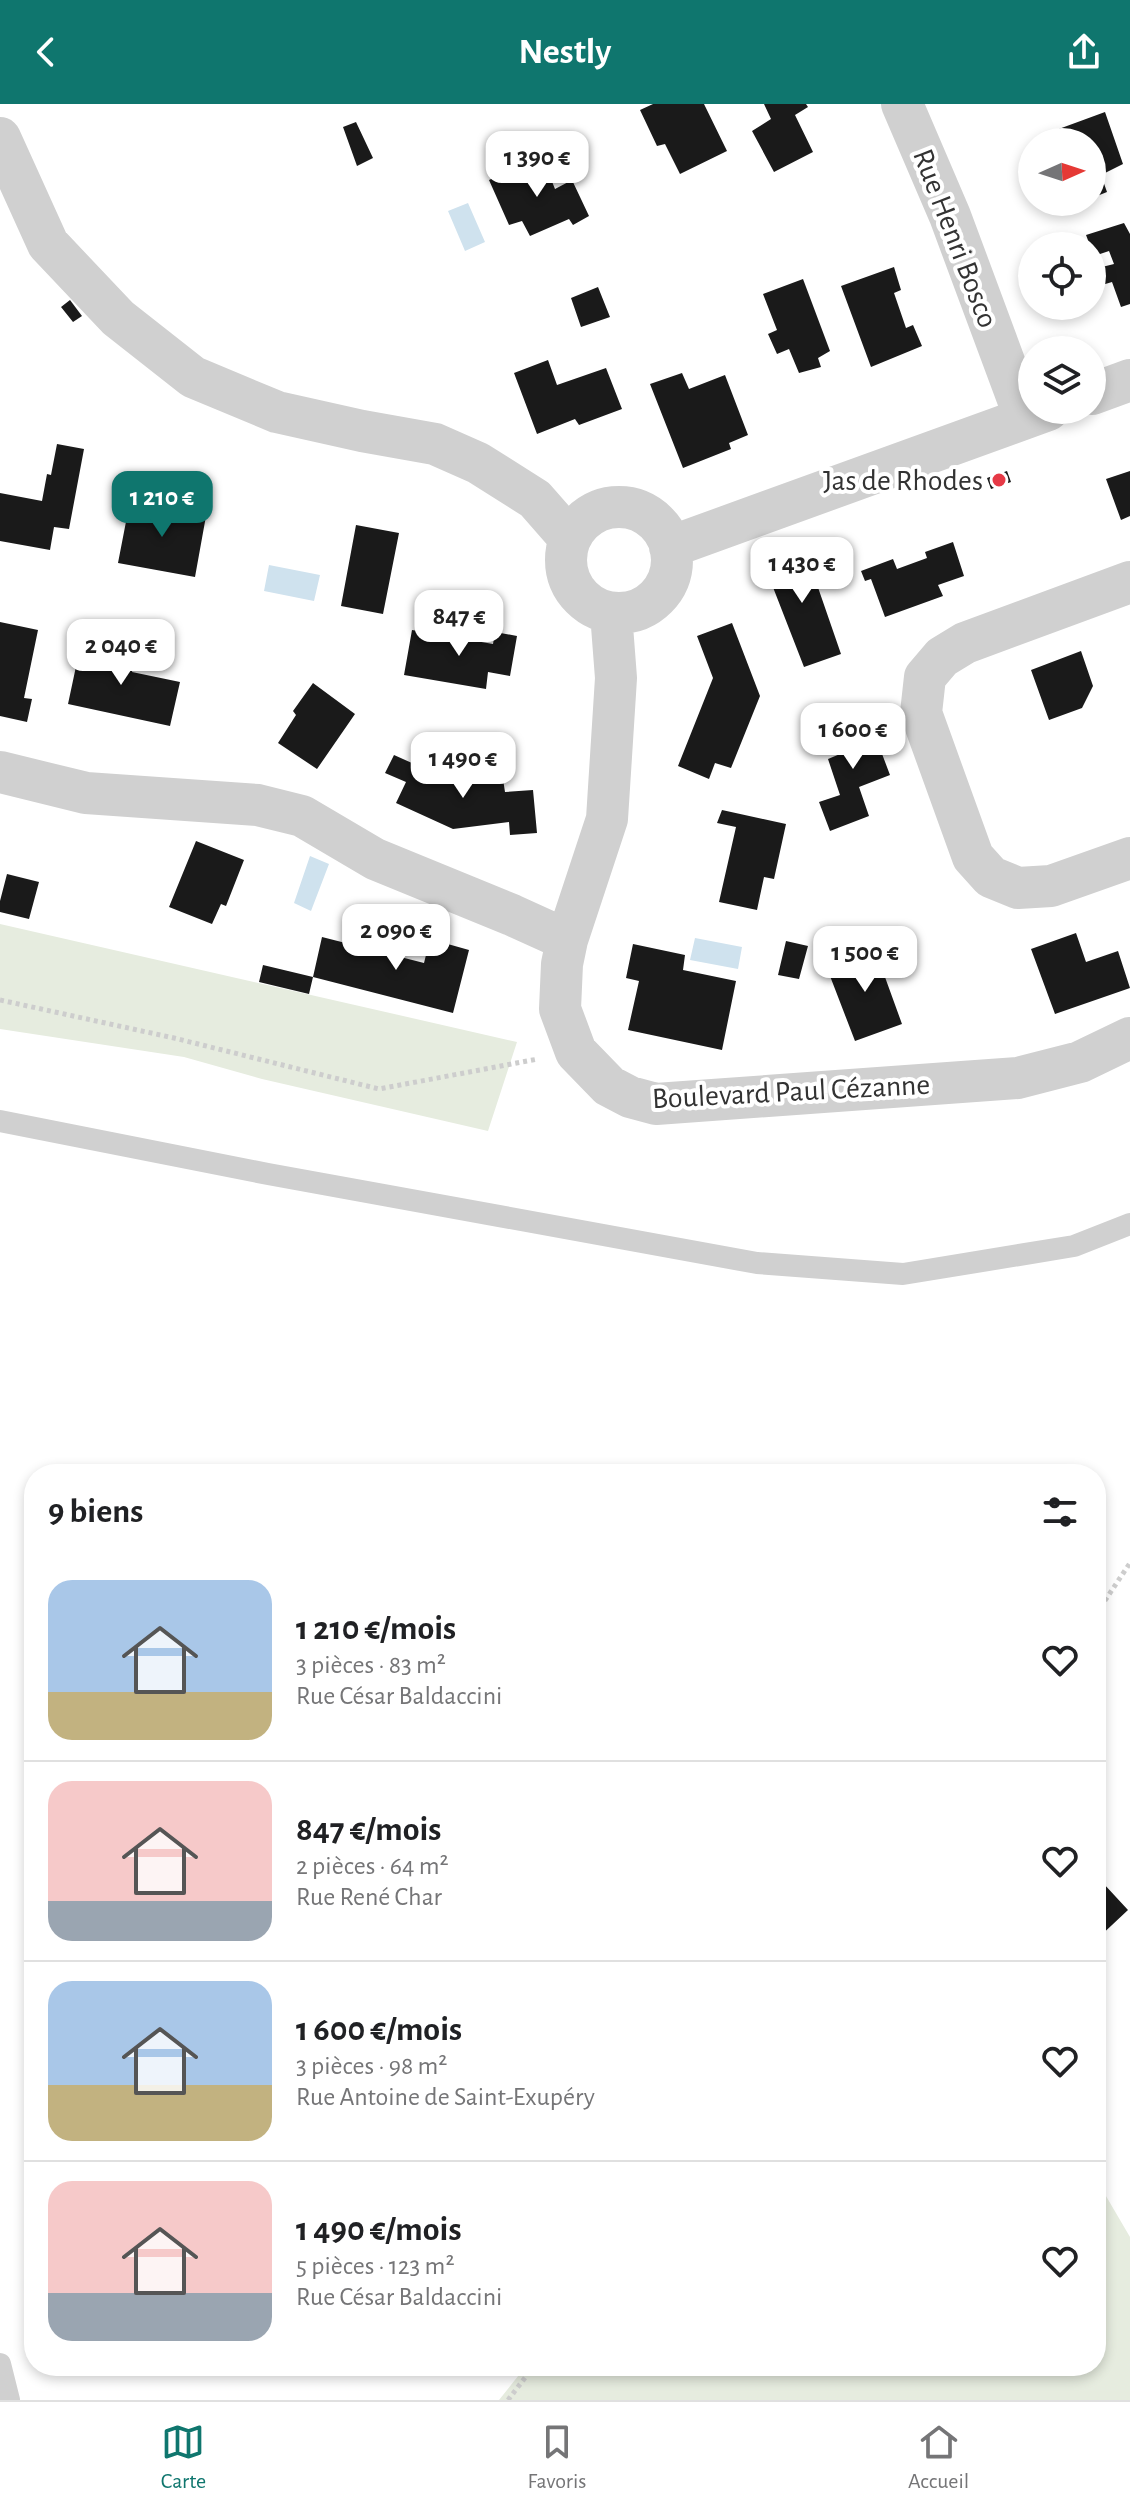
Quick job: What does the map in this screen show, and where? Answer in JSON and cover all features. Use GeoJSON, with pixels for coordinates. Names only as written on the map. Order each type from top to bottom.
{"type":"FeatureCollection","features":[{"type":"Feature","properties":{"kind":"street","name":"Rue Henri Bosco"},"geometry":{"type":"LineString","coordinates":[[902,104],[1018,371]]}},
{"type":"Feature","properties":{"kind":"street"},"geometry":{"type":"LineString","coordinates":[[0,138],[48,244],[118,318],[193,377],[277,412],[435,444],[478,463],[535,499],[570,539]]}},
{"type":"Feature","properties":{"kind":"street"},"geometry":{"type":"LineString","coordinates":[[1106,389],[1130,380]]}},
{"type":"Feature","properties":{"kind":"street"},"geometry":{"type":"LineString","coordinates":[[670,547],[1018,421]]}},
{"type":"Feature","properties":{"kind":"street"},"geometry":{"type":"LineString","coordinates":[[617,507],[650,517],[663,531],[670,547],[672,565],[666,586],[654,601],[630,613],[611,613],[586,602],[572,585],[566,558],[570,539],[583,522],[598,512],[617,507]]}},
{"type":"Feature","properties":{"kind":"street"},"geometry":{"type":"LineString","coordinates":[[1130,582],[965,643],[942,657],[925,677],[921,713],[973,857],[991,877],[1018,888],[1051,886],[1130,858]]}},
{"type":"Feature","properties":{"kind":"street","name":"Boulevard Paul Cézanne"},"geometry":{"type":"LineString","coordinates":[[611,613],[616,678],[607,819],[567,940],[562,964],[560,1009],[576,1052],[609,1086],[630,1097],[656,1104],[1018,1078],[1080,1062],[1130,1038]]}},
{"type":"Feature","properties":{"kind":"street"},"geometry":{"type":"LineString","coordinates":[[0,772],[86,793],[258,805],[302,816],[375,859],[567,940]]}},
{"type":"Feature","properties":{"kind":"lane"},"geometry":{"type":"LineString","coordinates":[[0,1121],[268,1174],[757,1263],[903,1274],[1074,1246],[1130,1224]]}},
{"type":"Feature","properties":{"kind":"lane"},"geometry":{"type":"LineString","coordinates":[[0,2364],[9,2400]]}},
{"type":"Feature","properties":{"kind":"path"},"geometry":{"type":"LineString","coordinates":[[0,1000],[174,1038],[379,1089],[576,1052]]}},
{"type":"Feature","properties":{"kind":"path"},"geometry":{"type":"LineString","coordinates":[[1106,1599],[1130,1563]]}},
{"type":"Feature","properties":{"kind":"path"},"geometry":{"type":"LineString","coordinates":[[508,2400],[526,2376]]}},
{"type":"Feature","properties":{"kind":"shaded area"},"geometry":{"type":"Polygon","coordinates":[[[0,924],[517,1042],[488,1131],[262,1079],[184,1057],[0,1029],[0,924]]]}},
{"type":"Feature","properties":{"kind":"shaded area"},"geometry":{"type":"Polygon","coordinates":[[[1106,2196],[1130,2237],[1130,2400],[499,2400],[518,2376],[1106,2376],[1106,2196]]]}},
{"type":"Feature","properties":{"kind":"water"},"geometry":{"type":"Polygon","coordinates":[[[468,203],[485,242],[465,251],[448,211],[468,203]]]}},
{"type":"Feature","properties":{"kind":"water"},"geometry":{"type":"Polygon","coordinates":[[[269,565],[320,575],[314,601],[264,591],[269,565]]]}},
{"type":"Feature","properties":{"kind":"water"},"geometry":{"type":"Polygon","coordinates":[[[310,856],[329,864],[311,911],[294,903],[310,856]]]}},
{"type":"Feature","properties":{"kind":"water"},"geometry":{"type":"Polygon","coordinates":[[[695,938],[742,947],[738,969],[690,960],[695,938]]]}},
{"type":"Feature","properties":{"kind":"building"},"geometry":{"type":"Polygon","coordinates":[[[653,104],[704,104],[727,151],[680,174],[665,144],[657,146],[640,110],[653,104]]]}},
{"type":"Feature","properties":{"kind":"building"},"geometry":{"type":"Polygon","coordinates":[[[764,104],[806,104],[808,107],[795,115],[813,152],[774,172],[752,131],[771,119],[764,104]]]}},
{"type":"Feature","properties":{"kind":"building"},"geometry":{"type":"Polygon","coordinates":[[[1105,112],[1123,164],[1106,172],[1106,128],[1061,128],[1105,112]]]}},
{"type":"Feature","properties":{"kind":"building"},"geometry":{"type":"Polygon","coordinates":[[[356,122],[373,158],[357,166],[343,127],[356,122]]]}},
{"type":"Feature","properties":{"kind":"building"},"geometry":{"type":"Polygon","coordinates":[[[535,159],[543,176],[549,174],[555,189],[572,180],[589,216],[573,225],[569,219],[530,236],[522,221],[509,225],[489,180],[535,159]]]}},
{"type":"Feature","properties":{"kind":"building"},"geometry":{"type":"Polygon","coordinates":[[[1124,223],[1130,234],[1130,304],[1121,307],[1112,282],[1106,284],[1106,266],[1114,264],[1109,251],[1106,252],[1106,232],[1096,232],[1124,223]]]}},
{"type":"Feature","properties":{"kind":"building"},"geometry":{"type":"Polygon","coordinates":[[[894,267],[901,290],[894,293],[906,328],[913,325],[922,346],[871,367],[841,286],[894,267]]]}},
{"type":"Feature","properties":{"kind":"building"},"geometry":{"type":"Polygon","coordinates":[[[803,279],[830,351],[818,358],[821,367],[799,373],[789,349],[777,354],[768,334],[777,330],[763,294],[803,279]]]}},
{"type":"Feature","properties":{"kind":"building"},"geometry":{"type":"Polygon","coordinates":[[[598,287],[610,317],[581,327],[571,298],[598,287]]]}},
{"type":"Feature","properties":{"kind":"building"},"geometry":{"type":"Polygon","coordinates":[[[70,300],[82,316],[73,322],[61,307],[70,300]]]}},
{"type":"Feature","properties":{"kind":"building"},"geometry":{"type":"Polygon","coordinates":[[[548,360],[557,385],[606,368],[622,409],[579,425],[575,419],[537,434],[514,373],[548,360]]]}},
{"type":"Feature","properties":{"kind":"building"},"geometry":{"type":"Polygon","coordinates":[[[682,373],[689,389],[725,375],[748,435],[729,443],[731,449],[683,468],[650,384],[682,373]]]}},
{"type":"Feature","properties":{"kind":"building"},"geometry":{"type":"Polygon","coordinates":[[[57,444],[84,449],[69,529],[54,527],[50,550],[0,541],[0,493],[42,501],[57,444]]]}},
{"type":"Feature","properties":{"kind":"building","name":"Jas de Rhodes"},"geometry":{"type":"Polygon","coordinates":[[[1007,471],[1011,482],[991,489],[987,478],[1007,471]]]}},
{"type":"Feature","properties":{"kind":"building"},"geometry":{"type":"Polygon","coordinates":[[[1130,471],[1130,516],[1121,520],[1106,479],[1130,471]]]}},
{"type":"Feature","properties":{"kind":"building"},"geometry":{"type":"Polygon","coordinates":[[[130,501],[206,516],[195,577],[118,563],[130,501]]]}},
{"type":"Feature","properties":{"kind":"building"},"geometry":{"type":"Polygon","coordinates":[[[356,525],[399,533],[383,614],[341,606],[356,525]]]}},
{"type":"Feature","properties":{"kind":"building"},"geometry":{"type":"Polygon","coordinates":[[[953,542],[964,576],[938,585],[943,596],[885,617],[871,579],[865,581],[861,571],[893,559],[897,569],[927,558],[925,552],[953,542]]]}},
{"type":"Feature","properties":{"kind":"building"},"geometry":{"type":"Polygon","coordinates":[[[803,544],[841,654],[804,667],[762,559],[803,544]]]}},
{"type":"Feature","properties":{"kind":"building"},"geometry":{"type":"Polygon","coordinates":[[[0,622],[38,630],[24,698],[32,699],[27,722],[0,716],[0,622]]]}},
{"type":"Feature","properties":{"kind":"building"},"geometry":{"type":"Polygon","coordinates":[[[732,623],[760,696],[731,768],[715,763],[709,779],[678,766],[713,678],[697,636],[732,623]]]}},
{"type":"Feature","properties":{"kind":"building"},"geometry":{"type":"Polygon","coordinates":[[[412,630],[493,644],[495,632],[517,636],[510,676],[488,672],[486,689],[404,675],[412,630]]]}},
{"type":"Feature","properties":{"kind":"building"},"geometry":{"type":"Polygon","coordinates":[[[81,643],[136,653],[132,672],[180,682],[170,726],[68,704],[81,643]]]}},
{"type":"Feature","properties":{"kind":"building"},"geometry":{"type":"Polygon","coordinates":[[[1081,651],[1093,686],[1082,708],[1049,720],[1031,670],[1081,651]]]}},
{"type":"Feature","properties":{"kind":"building"},"geometry":{"type":"Polygon","coordinates":[[[313,683],[355,714],[317,769],[278,743],[296,715],[293,711],[313,683]]]}},
{"type":"Feature","properties":{"kind":"building"},"geometry":{"type":"Polygon","coordinates":[[[867,714],[890,775],[859,787],[869,816],[830,831],[819,802],[840,795],[828,759],[840,754],[830,729],[867,714]]]}},
{"type":"Feature","properties":{"kind":"building"},"geometry":{"type":"Polygon","coordinates":[[[394,755],[459,784],[503,779],[505,792],[533,790],[537,833],[510,835],[509,822],[453,829],[396,803],[406,782],[385,773],[394,755]]]}},
{"type":"Feature","properties":{"kind":"building"},"geometry":{"type":"Polygon","coordinates":[[[722,810],[786,824],[774,879],[764,877],[757,910],[719,902],[736,827],[717,823],[722,810]]]}},
{"type":"Feature","properties":{"kind":"building"},"geometry":{"type":"Polygon","coordinates":[[[196,841],[244,860],[226,906],[221,904],[212,924],[169,907],[196,841]]]}},
{"type":"Feature","properties":{"kind":"building"},"geometry":{"type":"Polygon","coordinates":[[[7,874],[39,882],[29,919],[0,912],[7,874]]]}},
{"type":"Feature","properties":{"kind":"building"},"geometry":{"type":"Polygon","coordinates":[[[1076,933],[1086,962],[1118,951],[1130,988],[1055,1014],[1031,949],[1076,933]]]}},
{"type":"Feature","properties":{"kind":"building"},"geometry":{"type":"Polygon","coordinates":[[[322,937],[424,963],[430,939],[469,950],[453,1013],[313,977],[322,937]]]}},
{"type":"Feature","properties":{"kind":"building"},"geometry":{"type":"Polygon","coordinates":[[[786,941],[808,946],[799,979],[778,975],[786,941]]]}},
{"type":"Feature","properties":{"kind":"building"},"geometry":{"type":"Polygon","coordinates":[[[633,944],[685,955],[683,970],[736,981],[722,1050],[628,1030],[639,981],[626,978],[633,944]]]}},
{"type":"Feature","properties":{"kind":"building"},"geometry":{"type":"Polygon","coordinates":[[[873,944],[902,1024],[855,1041],[830,976],[848,970],[842,954],[873,944]]]}},
{"type":"Feature","properties":{"kind":"building"},"geometry":{"type":"Polygon","coordinates":[[[263,965],[313,977],[309,994],[259,982],[263,965]]]}},
{"type":"Feature","properties":{"kind":"building"},"geometry":{"type":"Polygon","coordinates":[[[1106,1886],[1128,1910],[1106,1931],[1106,1886]]]}},
{"type":"Feature","properties":{"kind":"place","name":"Jas de Rhodes"},"geometry":{"type":"Point","coordinates":[999,480]}}]}
